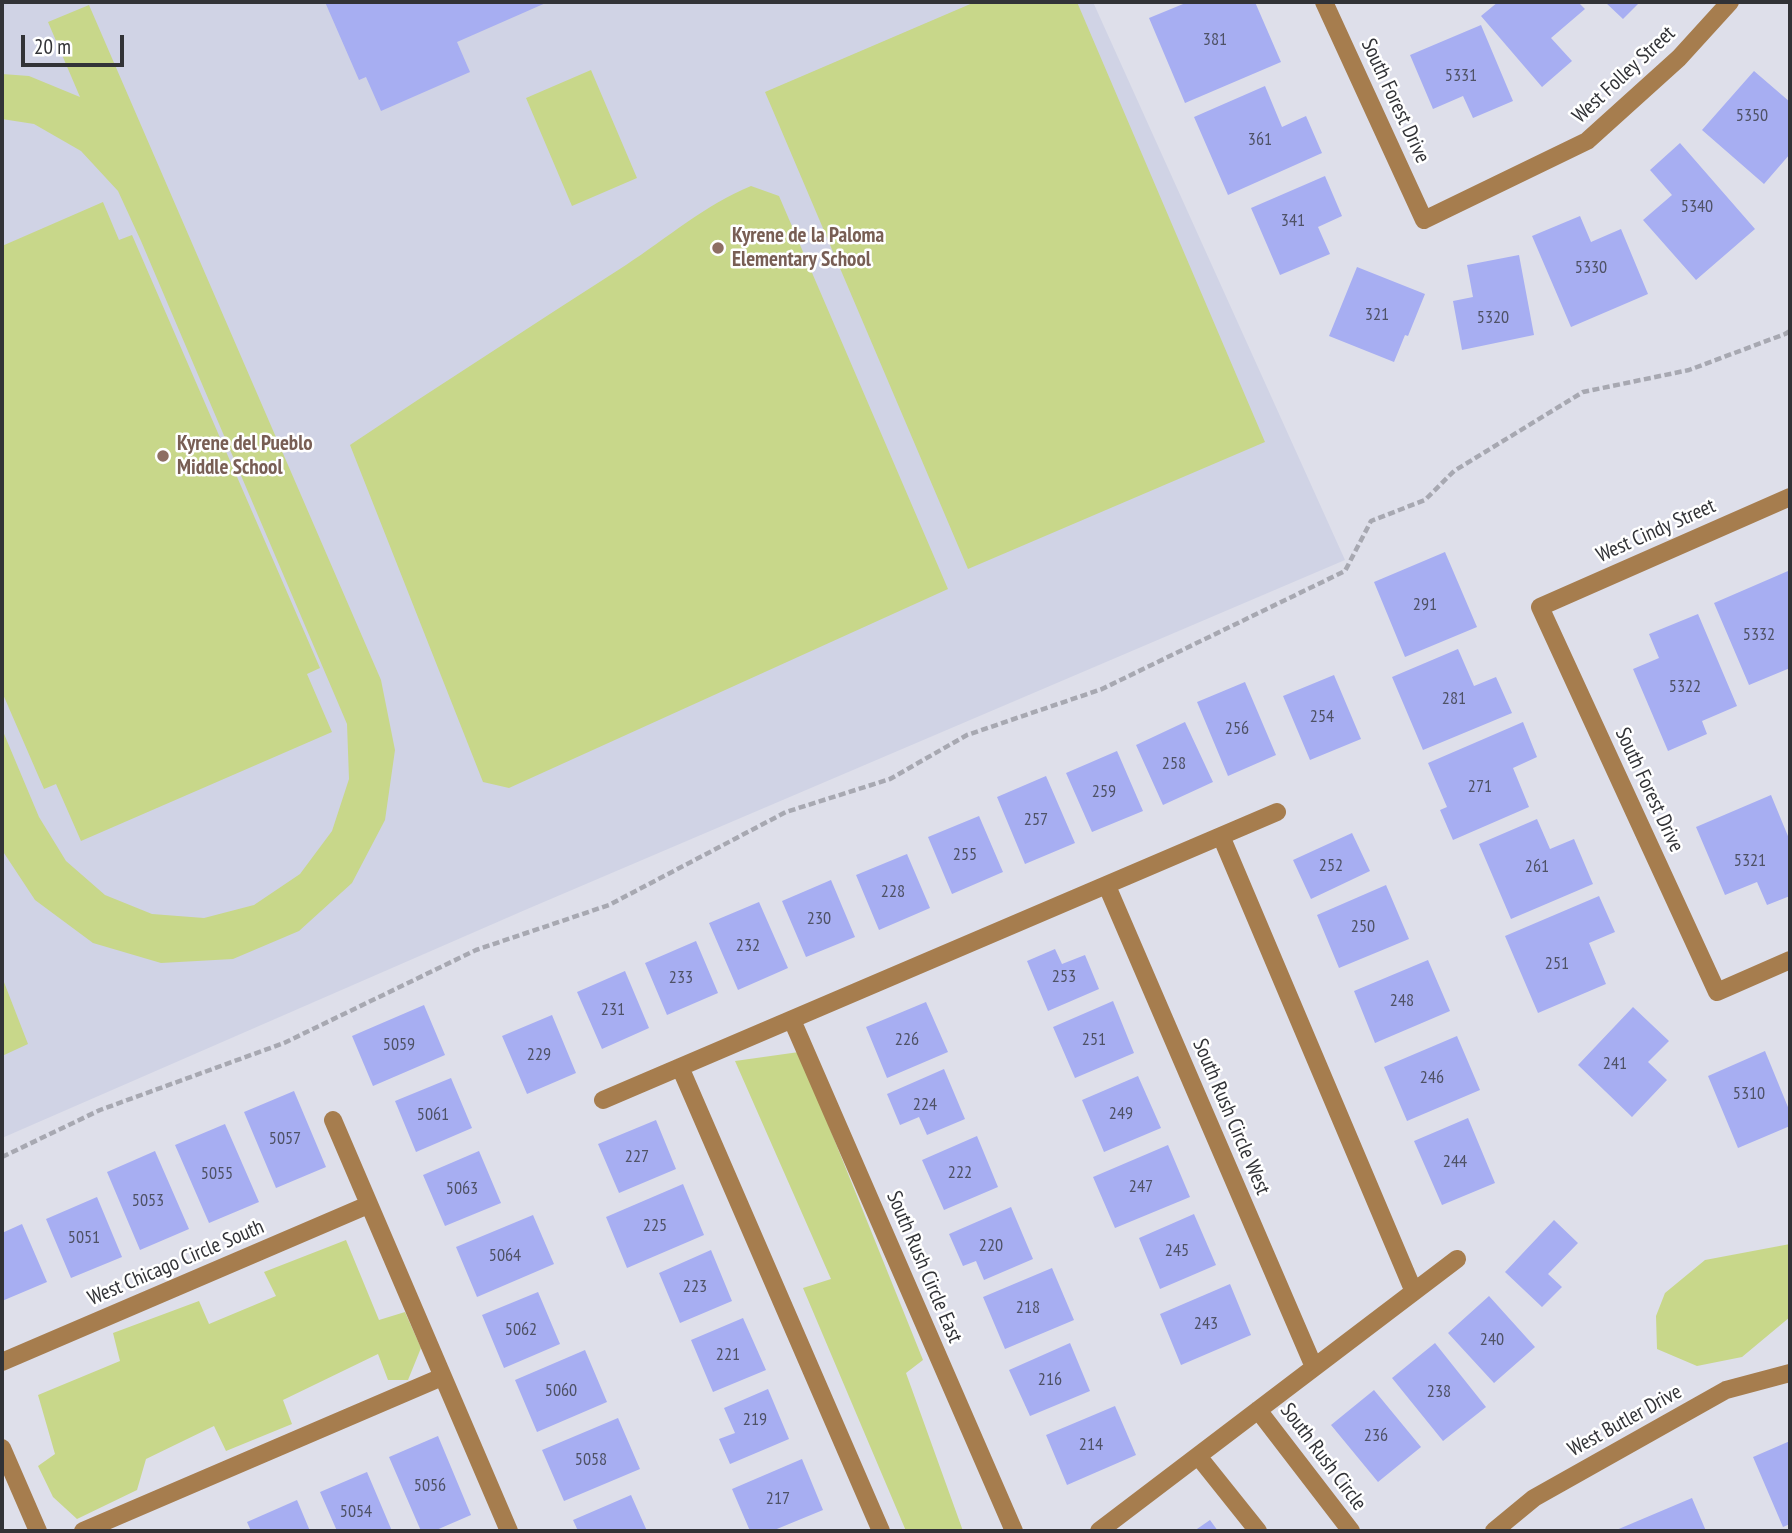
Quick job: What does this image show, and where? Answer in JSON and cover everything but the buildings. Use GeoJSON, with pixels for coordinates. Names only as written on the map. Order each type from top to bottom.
{"type":"FeatureCollection","features":[{"type":"Feature","properties":{"kind":"street","name":"South Forest Drive"},"geometry":{"type":"LineString","coordinates":[[1324,2],[1424,220]]}},
{"type":"Feature","properties":{"kind":"street","name":"West Folley Street"},"geometry":{"type":"LineString","coordinates":[[1424,220],[1587,141],[1679,58],[1730,2]]}},
{"type":"Feature","properties":{"kind":"street","name":"West Cindy Street"},"geometry":{"type":"LineString","coordinates":[[1540,607],[1790,497]]}},
{"type":"Feature","properties":{"kind":"street","name":"South Forest Drive"},"geometry":{"type":"LineString","coordinates":[[1540,607],[1717,992],[1790,960]]}},
{"type":"Feature","properties":{"kind":"street"},"geometry":{"type":"LineString","coordinates":[[603,1100],[1277,812]]}},
{"type":"Feature","properties":{"kind":"street"},"geometry":{"type":"LineString","coordinates":[[1221,836],[1414,1292]]}},
{"type":"Feature","properties":{"kind":"street","name":"South Rush Circle West"},"geometry":{"type":"LineString","coordinates":[[1107,886],[1314,1367]]}},
{"type":"Feature","properties":{"kind":"street","name":"South Rush Circle East"},"geometry":{"type":"LineString","coordinates":[[792,1020],[1014,1531]]}},
{"type":"Feature","properties":{"kind":"street"},"geometry":{"type":"LineString","coordinates":[[680,1068],[881,1531]]}},
{"type":"Feature","properties":{"kind":"street"},"geometry":{"type":"LineString","coordinates":[[332,1120],[509,1531]]}},
{"type":"Feature","properties":{"kind":"street","name":"West Chicago Circle South"},"geometry":{"type":"LineString","coordinates":[[2,1362],[368,1205]]}},
{"type":"Feature","properties":{"kind":"street"},"geometry":{"type":"LineString","coordinates":[[1099,1531],[1457,1259]]}},
{"type":"Feature","properties":{"kind":"street","name":"West Butler Drive"},"geometry":{"type":"LineString","coordinates":[[1494,1531],[1534,1498],[1726,1390],[1790,1373]]}},
{"type":"Feature","properties":{"kind":"street"},"geometry":{"type":"LineString","coordinates":[[83,1531],[442,1377]]}},
{"type":"Feature","properties":{"kind":"street","name":"South Rush Circle"},"geometry":{"type":"LineString","coordinates":[[1258,1410],[1351,1531]]}},
{"type":"Feature","properties":{"kind":"street"},"geometry":{"type":"LineString","coordinates":[[2,1448],[38,1531]]}},
{"type":"Feature","properties":{"kind":"street"},"geometry":{"type":"LineString","coordinates":[[1198,1456],[1258,1531]]}},
{"type":"Feature","properties":{"kind":"path"},"geometry":{"type":"LineString","coordinates":[[2,1157],[100,1110],[284,1043],[476,950],[609,905],[786,812],[890,779],[967,735],[1102,689],[1345,571],[1371,521],[1425,500],[1454,471],[1583,392],[1689,370],[1790,331]]}},
{"type":"Feature","properties":{"kind":"shaded area","name":"Kyrene de la Paloma Elementary School"},"geometry":{"type":"Polygon","coordinates":[[[2,2],[1093,2],[1345,560],[525,910],[2,1138],[2,2]]]}},
{"type":"Feature","properties":{"kind":"green space"},"geometry":{"type":"Polygon","coordinates":[[[975,2],[1077,2],[1265,442],[968,569],[765,92],[975,2]]]}},
{"type":"Feature","properties":{"kind":"green space"},"geometry":{"type":"Polygon","coordinates":[[[89,5],[381,680],[395,750],[385,820],[352,883],[299,931],[233,959],[161,963],[93,943],[35,900],[2,850],[2,729],[39,817],[66,861],[105,895],[152,914],[204,918],[254,905],[300,874],[332,831],[349,779],[347,724],[118,191],[81,151],[34,124],[2,119],[2,74],[29,76],[80,97],[48,22],[89,5]]]}},
{"type":"Feature","properties":{"kind":"green space"},"geometry":{"type":"Polygon","coordinates":[[[591,70],[637,178],[572,206],[526,98],[591,70]]]}},
{"type":"Feature","properties":{"kind":"green space"},"geometry":{"type":"Polygon","coordinates":[[[751,186],[779,196],[948,589],[509,788],[483,782],[350,445],[626,265],[702,212],[751,186]]]}},
{"type":"Feature","properties":{"kind":"green space"},"geometry":{"type":"Polygon","coordinates":[[[103,202],[119,240],[132,235],[320,668],[307,674],[332,732],[81,841],[56,784],[44,789],[2,692],[2,246],[103,202]]]}},
{"type":"Feature","properties":{"kind":"green space"},"geometry":{"type":"Polygon","coordinates":[[[2,977],[28,1044],[2,1056],[2,977]]]}},
{"type":"Feature","properties":{"kind":"green space"},"geometry":{"type":"Polygon","coordinates":[[[799,1052],[923,1360],[906,1373],[963,1531],[906,1531],[803,1288],[831,1279],[735,1061],[799,1052]]]}},
{"type":"Feature","properties":{"kind":"green space"},"geometry":{"type":"Polygon","coordinates":[[[346,1240],[379,1320],[405,1312],[421,1348],[408,1380],[388,1380],[378,1354],[283,1400],[292,1424],[226,1451],[214,1426],[146,1459],[137,1490],[77,1519],[53,1497],[38,1466],[55,1454],[38,1395],[120,1361],[113,1333],[199,1301],[209,1324],[276,1296],[264,1272],[346,1240]]]}},
{"type":"Feature","properties":{"kind":"green space"},"geometry":{"type":"Polygon","coordinates":[[[1790,1244],[1790,1317],[1742,1357],[1697,1366],[1657,1349],[1656,1316],[1665,1293],[1705,1260],[1790,1244]]]}},
{"type":"Feature","properties":{"kind":"place","name":"Kyrene de la Paloma Elementary School"},"geometry":{"type":"Point","coordinates":[718,248]}},
{"type":"Feature","properties":{"kind":"place","name":"Kyrene del Pueblo Middle School"},"geometry":{"type":"Point","coordinates":[163,456]}}]}
